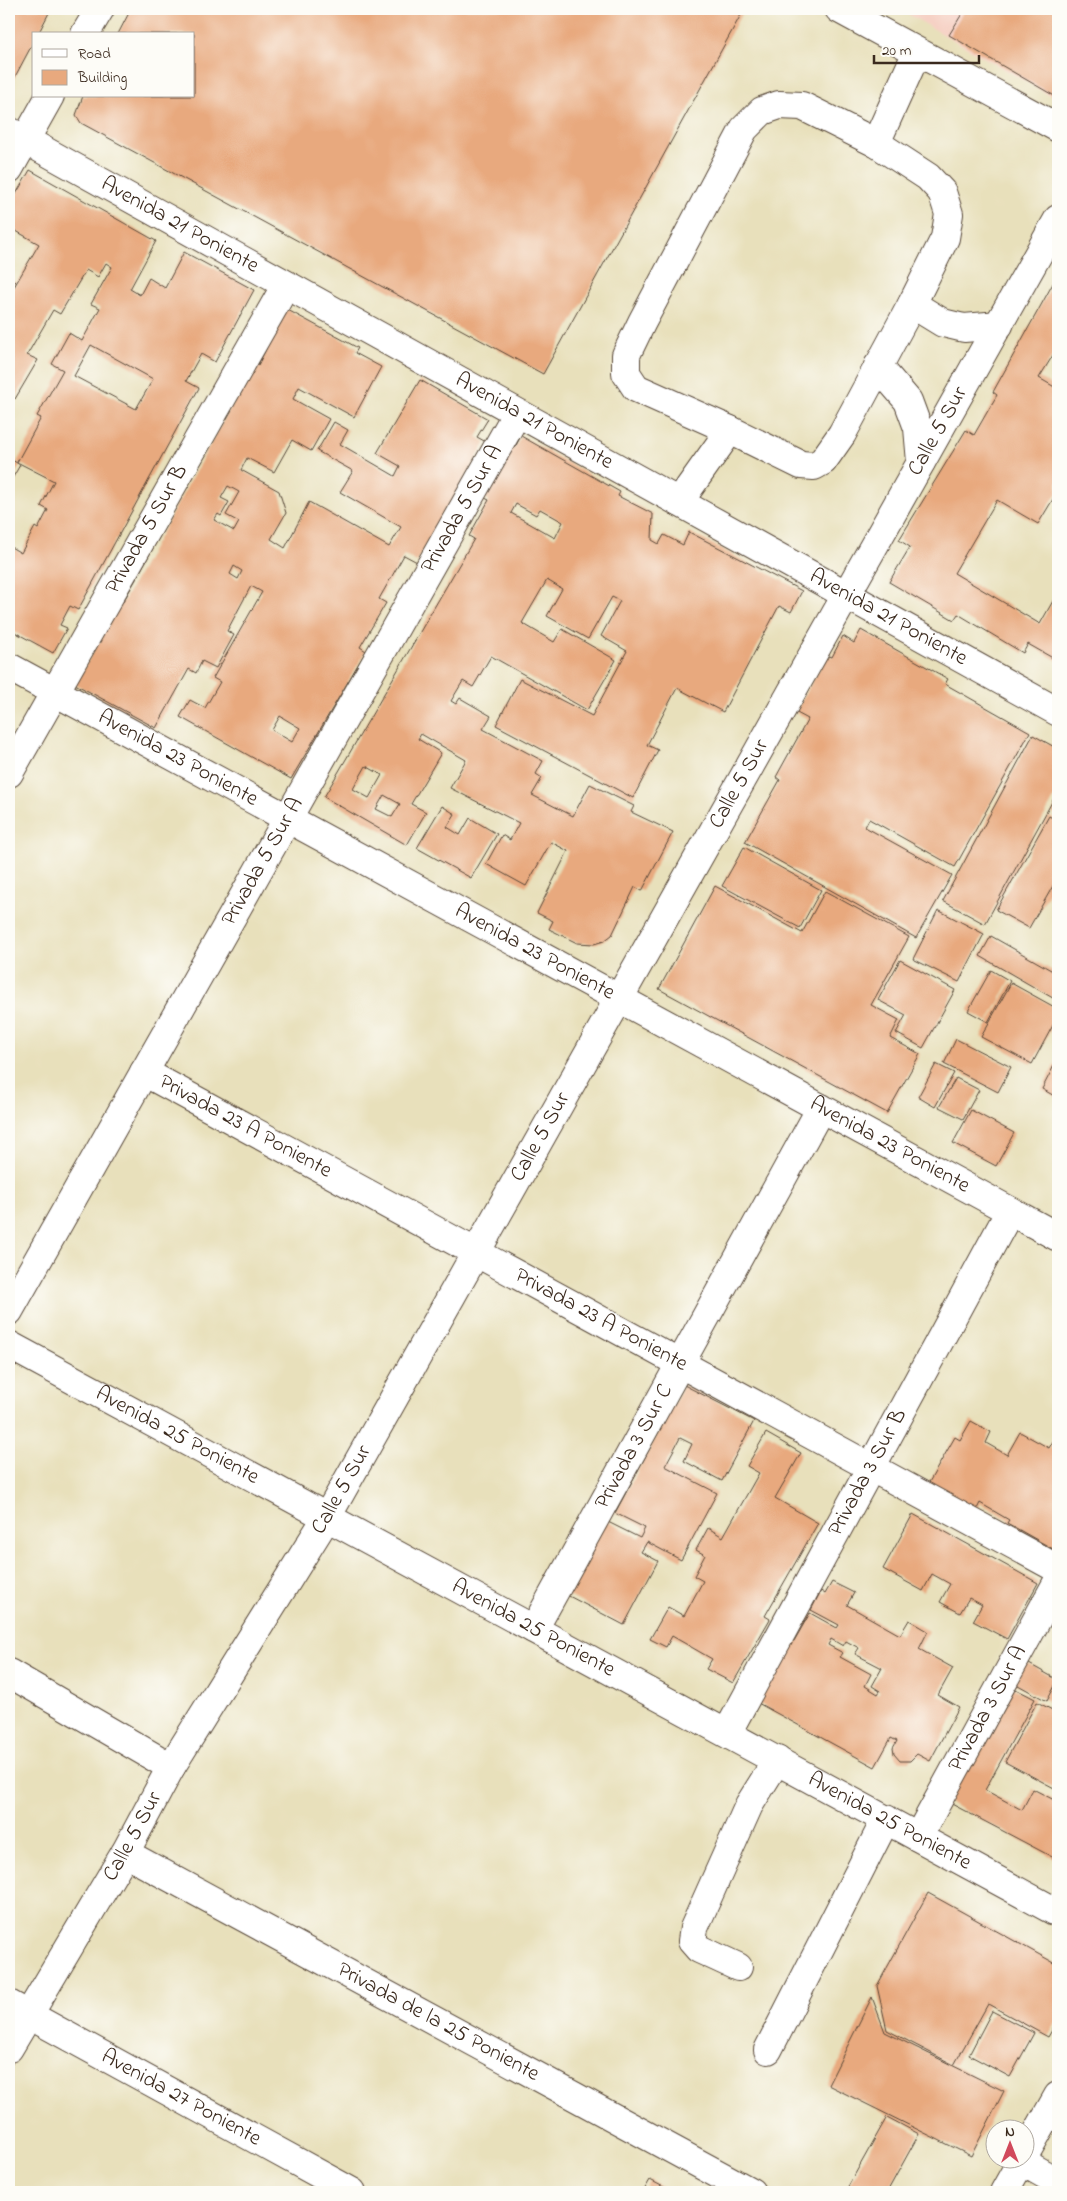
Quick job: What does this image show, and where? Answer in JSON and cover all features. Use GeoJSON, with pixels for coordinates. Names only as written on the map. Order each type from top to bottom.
{"type":"FeatureCollection","features":[{"type":"Feature","properties":{"kind":"street"},"geometry":{"type":"LineString","coordinates":[[86,32],[100,9]]}},
{"type":"Feature","properties":{"kind":"street"},"geometry":{"type":"LineString","coordinates":[[839,9],[1058,128]]}},
{"type":"Feature","properties":{"kind":"street"},"geometry":{"type":"LineString","coordinates":[[876,143],[918,52]]}},
{"type":"Feature","properties":{"kind":"street"},"geometry":{"type":"LineString","coordinates":[[9,169],[17,136],[48,98]]}},
{"type":"Feature","properties":{"kind":"street"},"geometry":{"type":"LineString","coordinates":[[779,105],[802,106],[876,143],[928,177],[942,192],[949,214],[945,238],[912,304],[842,434],[823,460],[814,466],[801,465],[730,430],[636,388],[626,373],[626,355],[744,128],[762,111],[779,105]]}},
{"type":"Feature","properties":{"kind":"street","name":"Avenida 21 Poniente"},"geometry":{"type":"LineString","coordinates":[[17,136],[1058,712]]}},
{"type":"Feature","properties":{"kind":"street","name":"Calle 5 Sur"},"geometry":{"type":"LineString","coordinates":[[9,2048],[18,2009],[125,1853],[171,1767],[327,1517],[1058,219]]}},
{"type":"Feature","properties":{"kind":"street","name":"Privada 5 Sur B"},"geometry":{"type":"LineString","coordinates":[[9,774],[286,285]]}},
{"type":"Feature","properties":{"kind":"street"},"geometry":{"type":"LineString","coordinates":[[912,304],[943,323],[964,328],[999,325]]}},
{"type":"Feature","properties":{"kind":"street"},"geometry":{"type":"LineString","coordinates":[[878,366],[908,401],[918,428],[921,462]]}},
{"type":"Feature","properties":{"kind":"street","name":"Privada 5 Sur A"},"geometry":{"type":"LineString","coordinates":[[9,1312],[517,412]]}},
{"type":"Feature","properties":{"kind":"street"},"geometry":{"type":"LineString","coordinates":[[679,502],[730,430]]}},
{"type":"Feature","properties":{"kind":"street","name":"Avenida 23 Poniente"},"geometry":{"type":"LineString","coordinates":[[9,667],[1058,1238]]}},
{"type":"Feature","properties":{"kind":"street","name":"Privada 23 A Poniente"},"geometry":{"type":"LineString","coordinates":[[144,1072],[1058,1569]]}},
{"type":"Feature","properties":{"kind":"street","name":"Privada 3 Sur C"},"geometry":{"type":"LineString","coordinates":[[534,1629],[821,1108]]}},
{"type":"Feature","properties":{"kind":"street","name":"Privada 3 Sur B"},"geometry":{"type":"LineString","coordinates":[[727,1733],[1010,1211]]}},
{"type":"Feature","properties":{"kind":"street","name":"Avenida 25 Poniente"},"geometry":{"type":"LineString","coordinates":[[9,1345],[1058,1912]]}},
{"type":"Feature","properties":{"kind":"street","name":"Privada 3 Sur A"},"geometry":{"type":"LineString","coordinates":[[918,1837],[1058,1581]]}},
{"type":"Feature","properties":{"kind":"street"},"geometry":{"type":"LineString","coordinates":[[9,1673],[171,1767]]}},
{"type":"Feature","properties":{"kind":"street"},"geometry":{"type":"LineString","coordinates":[[738,1967],[698,1949],[692,1941],[694,1928],[749,1805],[777,1760]]}},
{"type":"Feature","properties":{"kind":"street"},"geometry":{"type":"LineString","coordinates":[[768,2050],[886,1819]]}},
{"type":"Feature","properties":{"kind":"street","name":"Privada de la 25 Poniente"},"geometry":{"type":"LineString","coordinates":[[125,1853],[751,2192]]}},
{"type":"Feature","properties":{"kind":"street","name":"Avenida 27 Poniente"},"geometry":{"type":"LineString","coordinates":[[18,2009],[352,2192]]}},
{"type":"Feature","properties":{"kind":"street"},"geometry":{"type":"LineString","coordinates":[[1034,2139],[1058,2096]]}},
{"type":"Feature","properties":{"kind":"street"},"geometry":{"type":"LineString","coordinates":[[1034,2166],[1058,2182]]}},
{"type":"Feature","properties":{"kind":"street"},"geometry":{"type":"LineString","coordinates":[[1004,2192],[1017,2168]]}},
{"type":"Feature","properties":{"kind":"shaded area"},"geometry":{"type":"Polygon","coordinates":[[[899,9],[1058,9],[1058,100],[899,9]]]}},
{"type":"Feature","properties":{"kind":"building"},"geometry":{"type":"Polygon","coordinates":[[[9,9],[51,9],[39,32],[32,32],[32,45],[9,88],[9,9]]]}},
{"type":"Feature","properties":{"kind":"building"},"geometry":{"type":"Polygon","coordinates":[[[131,9],[739,9],[743,11],[543,374],[81,123],[76,115],[82,98],[195,98],[195,32],[119,32],[131,9]]]}},
{"type":"Feature","properties":{"kind":"building"},"geometry":{"type":"Polygon","coordinates":[[[965,9],[1058,9],[1058,98],[949,35],[965,9]]]}},
{"type":"Feature","properties":{"kind":"building"},"geometry":{"type":"Polygon","coordinates":[[[30,170],[156,241],[130,289],[140,295],[149,278],[165,288],[184,252],[254,290],[215,362],[201,354],[186,381],[199,388],[78,610],[70,606],[60,625],[67,628],[53,653],[9,629],[9,546],[21,553],[35,527],[38,529],[48,510],[41,506],[54,481],[17,462],[41,418],[37,416],[63,370],[52,364],[69,333],[82,341],[100,308],[91,304],[112,267],[106,263],[98,277],[86,270],[60,314],[53,310],[27,355],[38,360],[15,399],[9,396],[9,278],[15,282],[12,286],[14,287],[39,244],[9,227],[9,206],[30,170]],[[91,345],[74,376],[136,409],[153,379],[91,345]]]}},
{"type":"Feature","properties":{"kind":"building"},"geometry":{"type":"Polygon","coordinates":[[[1056,278],[1058,280],[1058,347],[1039,378],[1058,389],[1058,491],[1038,524],[997,500],[954,573],[1040,624],[1058,592],[1058,661],[1028,644],[1023,653],[958,614],[954,620],[889,582],[910,547],[899,540],[966,430],[974,435],[997,395],[993,392],[1056,278]]]}},
{"type":"Feature","properties":{"kind":"building"},"geometry":{"type":"Polygon","coordinates":[[[284,308],[358,348],[355,353],[381,367],[354,417],[299,387],[293,399],[329,419],[311,451],[292,440],[274,472],[247,458],[241,470],[279,491],[286,513],[271,539],[285,548],[309,502],[389,547],[401,527],[340,492],[353,471],[317,451],[334,422],[348,430],[340,444],[395,476],[400,466],[377,453],[420,380],[488,419],[477,437],[486,442],[417,562],[404,555],[379,599],[386,603],[360,647],[366,651],[291,779],[180,717],[190,700],[205,708],[220,682],[213,678],[262,592],[251,586],[227,631],[234,635],[216,668],[202,661],[196,673],[189,669],[156,728],[75,684],[121,601],[123,602],[135,581],[255,363],[258,365],[266,349],[258,345],[284,308]],[[228,486],[221,498],[229,502],[221,516],[218,514],[214,520],[234,531],[239,522],[226,515],[239,492],[228,486]],[[234,566],[230,574],[238,579],[242,571],[234,566]],[[280,716],[272,730],[292,742],[300,728],[280,716]]]}},
{"type":"Feature","properties":{"kind":"building"},"geometry":{"type":"Polygon","coordinates":[[[521,436],[620,492],[618,496],[653,514],[652,540],[659,544],[664,535],[683,545],[689,532],[802,591],[791,612],[779,606],[723,712],[677,688],[647,745],[658,750],[633,798],[496,725],[520,679],[592,716],[627,651],[601,636],[620,601],[612,597],[588,639],[547,616],[562,589],[547,580],[522,623],[554,642],[562,629],[616,660],[587,710],[491,656],[473,687],[463,681],[451,701],[456,704],[460,698],[491,716],[483,729],[543,761],[536,774],[542,778],[532,795],[573,816],[590,784],[634,806],[631,812],[673,832],[642,891],[635,887],[612,935],[604,941],[594,944],[577,943],[549,929],[553,921],[537,913],[568,851],[551,842],[526,886],[486,864],[502,835],[510,840],[519,823],[450,788],[466,760],[421,734],[418,739],[441,753],[411,804],[426,812],[407,845],[324,797],[474,539],[469,536],[489,500],[479,495],[508,445],[514,449],[521,436]],[[516,504],[511,513],[555,538],[563,522],[540,509],[536,515],[516,504]],[[366,766],[353,789],[369,798],[382,775],[366,766]],[[384,795],[376,809],[392,817],[400,804],[384,795]]]}},
{"type":"Feature","properties":{"kind":"building"},"geometry":{"type":"Polygon","coordinates":[[[9,458],[20,465],[9,484],[9,458]]]}},
{"type":"Feature","properties":{"kind":"building"},"geometry":{"type":"Polygon","coordinates":[[[861,630],[948,679],[945,684],[1030,732],[955,867],[869,819],[865,827],[952,875],[916,938],[745,842],[780,780],[776,777],[808,719],[795,712],[827,655],[832,657],[843,636],[854,643],[861,630]]]}},
{"type":"Feature","properties":{"kind":"building"},"geometry":{"type":"Polygon","coordinates":[[[1033,735],[1058,749],[1058,791],[985,924],[943,901],[1033,735]]]}},
{"type":"Feature","properties":{"kind":"building"},"geometry":{"type":"Polygon","coordinates":[[[1058,802],[1058,817],[1052,813],[1058,802]]]}},
{"type":"Feature","properties":{"kind":"building"},"geometry":{"type":"Polygon","coordinates":[[[442,806],[455,814],[447,827],[460,835],[470,818],[497,834],[471,878],[417,848],[442,806]]]}},
{"type":"Feature","properties":{"kind":"building"},"geometry":{"type":"Polygon","coordinates":[[[1049,816],[1058,821],[1058,877],[1029,928],[996,910],[1049,816]]]}},
{"type":"Feature","properties":{"kind":"building"},"geometry":{"type":"Polygon","coordinates":[[[744,847],[821,890],[800,928],[722,886],[744,847]]]}},
{"type":"Feature","properties":{"kind":"building"},"geometry":{"type":"Polygon","coordinates":[[[715,886],[802,933],[825,891],[909,937],[871,1005],[899,1020],[890,1038],[920,1054],[887,1113],[659,989],[715,886]]]}},
{"type":"Feature","properties":{"kind":"building"},"geometry":{"type":"Polygon","coordinates":[[[938,910],[984,934],[959,982],[913,959],[938,910]]]}},
{"type":"Feature","properties":{"kind":"building"},"geometry":{"type":"Polygon","coordinates":[[[991,936],[1058,974],[1058,1001],[980,956],[991,936]]]}},
{"type":"Feature","properties":{"kind":"building"},"geometry":{"type":"Polygon","coordinates":[[[900,960],[955,990],[923,1048],[896,1033],[906,1015],[878,1000],[900,960]]]}},
{"type":"Feature","properties":{"kind":"building"},"geometry":{"type":"Polygon","coordinates":[[[991,970],[1010,981],[988,1022],[968,1011],[991,970]]]}},
{"type":"Feature","properties":{"kind":"building"},"geometry":{"type":"Polygon","coordinates":[[[1011,983],[1058,1009],[1058,1016],[1032,1064],[981,1037],[1011,983]]]}},
{"type":"Feature","properties":{"kind":"building"},"geometry":{"type":"Polygon","coordinates":[[[956,1039],[1011,1067],[998,1092],[944,1064],[956,1039]]]}},
{"type":"Feature","properties":{"kind":"building"},"geometry":{"type":"Polygon","coordinates":[[[1058,1058],[1058,1098],[1042,1089],[1058,1058]]]}},
{"type":"Feature","properties":{"kind":"building"},"geometry":{"type":"Polygon","coordinates":[[[936,1064],[954,1073],[935,1107],[918,1097],[936,1064]]]}},
{"type":"Feature","properties":{"kind":"building"},"geometry":{"type":"Polygon","coordinates":[[[956,1078],[979,1090],[963,1119],[939,1107],[956,1078]]]}},
{"type":"Feature","properties":{"kind":"building"},"geometry":{"type":"Polygon","coordinates":[[[971,1110],[1014,1133],[996,1166],[953,1143],[971,1110]]]}},
{"type":"Feature","properties":{"kind":"building"},"geometry":{"type":"Polygon","coordinates":[[[684,1385],[754,1421],[722,1481],[684,1461],[692,1444],[680,1438],[665,1466],[717,1493],[681,1560],[647,1542],[641,1552],[658,1561],[624,1625],[565,1594],[604,1520],[640,1538],[645,1528],[615,1513],[684,1385]]]}},
{"type":"Feature","properties":{"kind":"building"},"geometry":{"type":"Polygon","coordinates":[[[971,1421],[991,1432],[986,1443],[1007,1455],[1020,1432],[1049,1448],[1058,1433],[1058,1539],[1053,1549],[1007,1523],[1009,1520],[980,1503],[976,1511],[928,1484],[955,1437],[960,1440],[971,1421]]]}},
{"type":"Feature","properties":{"kind":"building"},"geometry":{"type":"Polygon","coordinates":[[[766,1433],[801,1453],[775,1498],[818,1523],[765,1616],[770,1619],[733,1683],[706,1669],[712,1659],[672,1636],[666,1647],[650,1639],[668,1607],[684,1616],[703,1581],[694,1576],[705,1555],[696,1550],[708,1528],[723,1537],[759,1473],[747,1466],[766,1433]]]}},
{"type":"Feature","properties":{"kind":"building"},"geometry":{"type":"Polygon","coordinates":[[[913,1514],[1038,1583],[1007,1639],[973,1621],[982,1605],[969,1598],[960,1613],[940,1602],[950,1584],[932,1574],[923,1591],[883,1569],[913,1514]]]}},
{"type":"Feature","properties":{"kind":"building"},"geometry":{"type":"Polygon","coordinates":[[[832,1582],[854,1593],[847,1605],[900,1635],[909,1620],[928,1631],[919,1649],[953,1668],[938,1695],[959,1707],[930,1761],[917,1754],[910,1761],[900,1761],[894,1754],[893,1748],[897,1741],[891,1738],[875,1767],[756,1702],[791,1639],[794,1641],[810,1613],[837,1628],[839,1625],[811,1610],[821,1591],[825,1594],[832,1582]],[[831,1639],[828,1645],[843,1653],[840,1657],[871,1674],[865,1686],[878,1694],[880,1691],[872,1686],[882,1668],[855,1654],[859,1648],[846,1641],[843,1646],[831,1639]]]}},
{"type":"Feature","properties":{"kind":"building"},"geometry":{"type":"Polygon","coordinates":[[[1020,1659],[1058,1680],[1047,1701],[1009,1680],[1020,1659]]]}},
{"type":"Feature","properties":{"kind":"building"},"geometry":{"type":"Polygon","coordinates":[[[1008,1685],[1035,1699],[985,1790],[1022,1810],[1033,1789],[1058,1802],[1058,1860],[946,1801],[1008,1685]]]}},
{"type":"Feature","properties":{"kind":"building"},"geometry":{"type":"Polygon","coordinates":[[[1058,1696],[1058,1712],[1052,1708],[1058,1696]]]}},
{"type":"Feature","properties":{"kind":"building"},"geometry":{"type":"Polygon","coordinates":[[[1037,1702],[1058,1713],[1058,1790],[1005,1762],[1037,1702]]]}},
{"type":"Feature","properties":{"kind":"building"},"geometry":{"type":"Polygon","coordinates":[[[928,1893],[1058,1965],[1058,2020],[1048,2037],[988,2004],[954,2065],[887,2030],[877,1986],[928,1893]]]}},
{"type":"Feature","properties":{"kind":"building"},"geometry":{"type":"Polygon","coordinates":[[[872,1997],[885,2032],[1004,2091],[990,2118],[984,2118],[984,2130],[971,2156],[828,2085],[872,1997]]]}},
{"type":"Feature","properties":{"kind":"building"},"geometry":{"type":"Polygon","coordinates":[[[992,2011],[1034,2033],[1010,2077],[969,2055],[992,2011]]]}},
{"type":"Feature","properties":{"kind":"building"},"geometry":{"type":"Polygon","coordinates":[[[887,2117],[919,2134],[887,2192],[845,2192],[887,2117]]]}},
{"type":"Feature","properties":{"kind":"building"},"geometry":{"type":"Polygon","coordinates":[[[650,2180],[673,2192],[643,2192],[650,2180]]]}}]}
